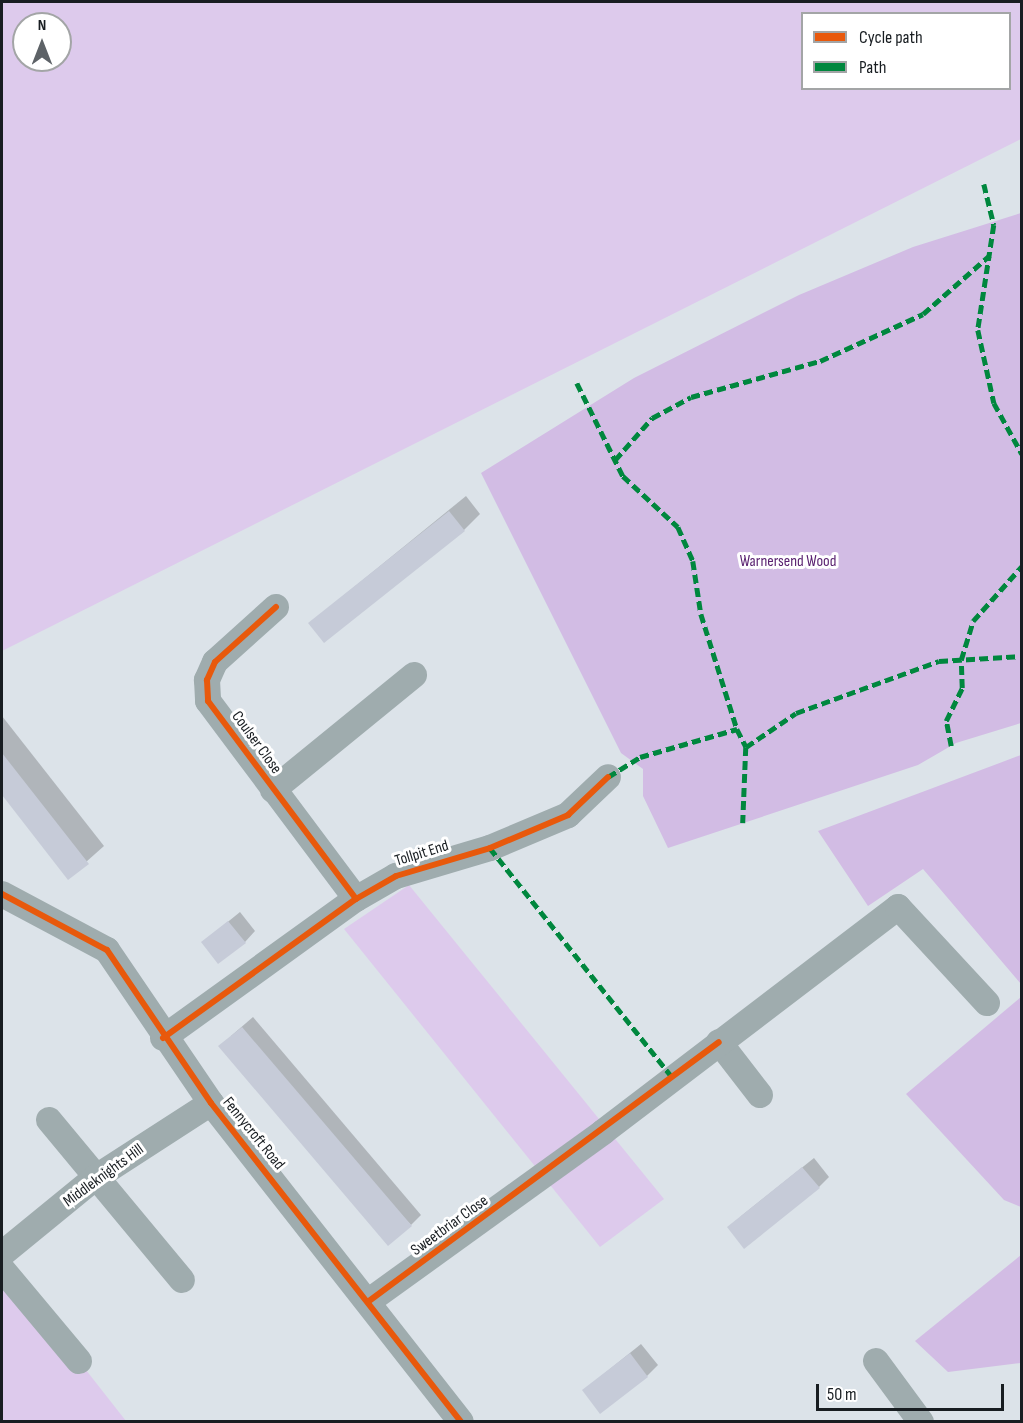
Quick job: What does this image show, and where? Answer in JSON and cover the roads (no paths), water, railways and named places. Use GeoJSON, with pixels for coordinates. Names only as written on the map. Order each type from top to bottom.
{"type":"FeatureCollection","features":[{"type":"Feature","properties":{"kind":"street","name":"Coulser Close"},"geometry":{"type":"LineString","coordinates":[[276,607],[241,634],[215,662],[207,680],[208,701],[356,899]]}},
{"type":"Feature","properties":{"kind":"street"},"geometry":{"type":"LineString","coordinates":[[273,790],[414,675]]}},
{"type":"Feature","properties":{"kind":"street","name":"Tollpit End"},"geometry":{"type":"LineString","coordinates":[[164,1038],[356,899],[396,876],[490,848],[568,815],[608,777]]}},
{"type":"Feature","properties":{"kind":"street","name":"Fennycroft Road"},"geometry":{"type":"LineString","coordinates":[[2,894],[107,950],[164,1038],[211,1103],[369,1301],[461,1422]]}},
{"type":"Feature","properties":{"kind":"street","name":"Sweetbriar Close"},"geometry":{"type":"LineString","coordinates":[[369,1301],[898,907],[987,1003]]}},
{"type":"Feature","properties":{"kind":"street"},"geometry":{"type":"LineString","coordinates":[[718,1042],[760,1095]]}},
{"type":"Feature","properties":{"kind":"street","name":"Middleknights Hill"},"geometry":{"type":"LineString","coordinates":[[2,1254],[95,1178],[211,1103]]}},
{"type":"Feature","properties":{"kind":"street"},"geometry":{"type":"LineString","coordinates":[[49,1120],[182,1280]]}},
{"type":"Feature","properties":{"kind":"street"},"geometry":{"type":"LineString","coordinates":[[2,1269],[79,1361]]}},
{"type":"Feature","properties":{"kind":"street"},"geometry":{"type":"LineString","coordinates":[[876,1360],[921,1422]]}},
{"type":"Feature","properties":{"kind":"park label","name":"Warnersend Wood"},"geometry":{"type":"Point","coordinates":[788,562]}}]}
